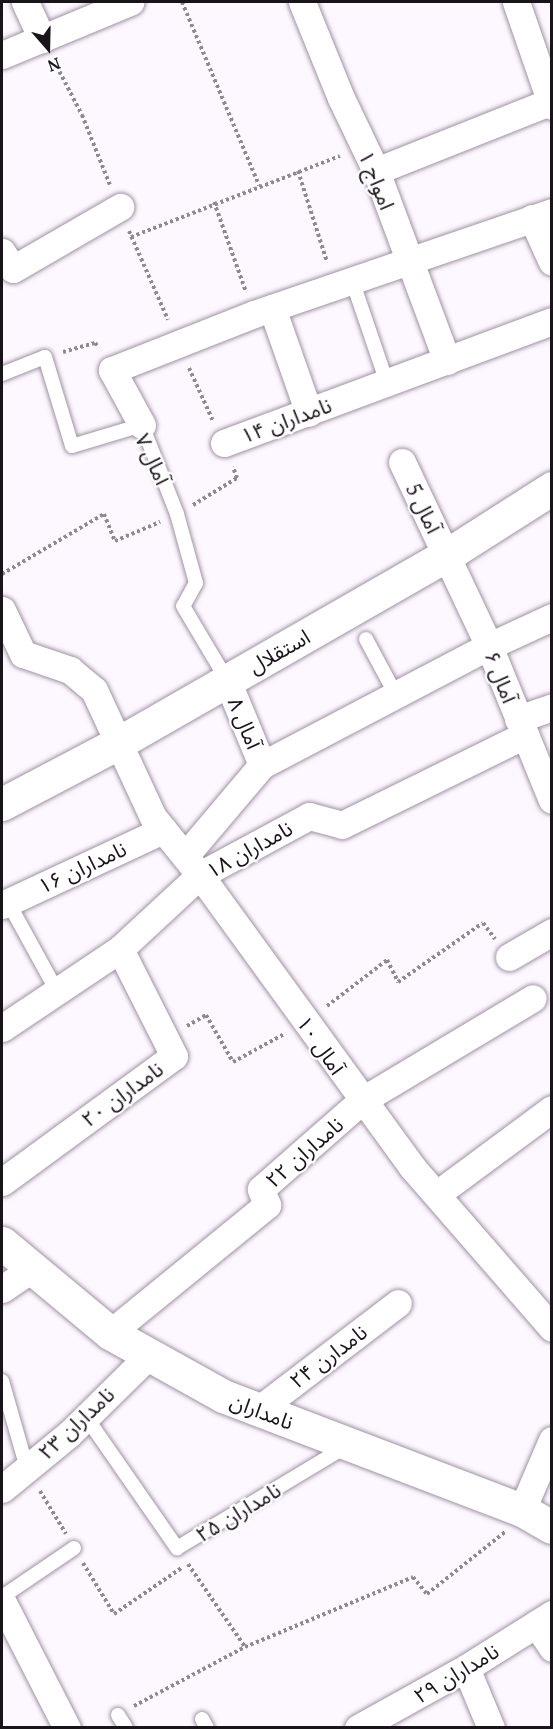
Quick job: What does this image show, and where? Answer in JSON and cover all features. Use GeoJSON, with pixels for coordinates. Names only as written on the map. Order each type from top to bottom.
{"type":"FeatureCollection","features":[{"type":"Feature","properties":{"kind":"street"},"geometry":{"type":"LineString","coordinates":[[25,2],[42,39]]}},
{"type":"Feature","properties":{"kind":"street"},"geometry":{"type":"LineString","coordinates":[[2,55],[130,2]]}},
{"type":"Feature","properties":{"kind":"street","name":"امواج ۱"},"geometry":{"type":"LineString","coordinates":[[302,2],[376,171],[447,361]]}},
{"type":"Feature","properties":{"kind":"street"},"geometry":{"type":"LineString","coordinates":[[376,171],[551,103],[516,2]]}},
{"type":"Feature","properties":{"kind":"street"},"geometry":{"type":"LineString","coordinates":[[2,253],[14,269],[120,207]]}},
{"type":"Feature","properties":{"kind":"street"},"geometry":{"type":"LineString","coordinates":[[142,425],[111,370],[177,342],[542,215],[552,262]]}},
{"type":"Feature","properties":{"kind":"street"},"geometry":{"type":"LineString","coordinates":[[263,311],[309,413]]}},
{"type":"Feature","properties":{"kind":"street","name":"نامداران ۱۴"},"geometry":{"type":"LineString","coordinates":[[224,443],[552,321]]}},
{"type":"Feature","properties":{"kind":"street","name":"آمال 5"},"geometry":{"type":"LineString","coordinates":[[402,462],[447,555]]}},
{"type":"Feature","properties":{"kind":"street","name":"استقلال"},"geometry":{"type":"LineString","coordinates":[[2,804],[120,742],[447,555],[552,488]]}},
{"type":"Feature","properties":{"kind":"street","name":"آمال ۶"},"geometry":{"type":"LineString","coordinates":[[447,555],[489,646],[552,800]]}},
{"type":"Feature","properties":{"kind":"street","name":"آمال ۱۰"},"geometry":{"type":"LineString","coordinates":[[2,610],[23,654],[70,670],[94,690],[153,817],[193,866],[361,1101],[552,1328]]}},
{"type":"Feature","properties":{"kind":"street"},"geometry":{"type":"LineString","coordinates":[[193,866],[262,765],[489,646],[552,617]]}},
{"type":"Feature","properties":{"kind":"street","name":"آمال ۸"},"geometry":{"type":"LineString","coordinates":[[227,680],[262,765]]}},
{"type":"Feature","properties":{"kind":"street","name":"نامداران ۱۸"},"geometry":{"type":"LineString","coordinates":[[2,1028],[120,949],[193,866],[309,816],[342,825],[522,727],[552,707]]}},
{"type":"Feature","properties":{"kind":"street","name":"نامداران ۱۶"},"geometry":{"type":"LineString","coordinates":[[5,903],[163,830]]}},
{"type":"Feature","properties":{"kind":"street"},"geometry":{"type":"LineString","coordinates":[[509,957],[552,932]]}},
{"type":"Feature","properties":{"kind":"street","name":"نامداران ۲۰"},"geometry":{"type":"LineString","coordinates":[[2,1182],[174,1056],[120,949]]}},
{"type":"Feature","properties":{"kind":"street","name":"نامداران ۲۲"},"geometry":{"type":"LineString","coordinates":[[110,1333],[267,1205],[261,1189],[361,1101],[533,998]]}},
{"type":"Feature","properties":{"kind":"street"},"geometry":{"type":"LineString","coordinates":[[437,1194],[552,1109]]}},
{"type":"Feature","properties":{"kind":"street","name":"نامداران"},"geometry":{"type":"LineString","coordinates":[[2,1243],[110,1333],[223,1396],[522,1510],[552,1527]]}},
{"type":"Feature","properties":{"kind":"street"},"geometry":{"type":"LineString","coordinates":[[2,1289],[32,1269]]}},
{"type":"Feature","properties":{"kind":"street","name":"نامدارن ۲۴"},"geometry":{"type":"LineString","coordinates":[[258,1410],[398,1303]]}},
{"type":"Feature","properties":{"kind":"street","name":"نامداران ۲۳"},"geometry":{"type":"LineString","coordinates":[[2,1489],[86,1417],[149,1355]]}},
{"type":"Feature","properties":{"kind":"street"},"geometry":{"type":"LineString","coordinates":[[522,1510],[552,1440]]}},
{"type":"Feature","properties":{"kind":"street"},"geometry":{"type":"LineString","coordinates":[[2,1599],[67,1728]]}},
{"type":"Feature","properties":{"kind":"street"},"geometry":{"type":"LineString","coordinates":[[544,1619],[552,1648]]}},
{"type":"Feature","properties":{"kind":"street","name":"نامداران ۲۹"},"geometry":{"type":"LineString","coordinates":[[358,1728],[466,1668],[544,1619]]}},
{"type":"Feature","properties":{"kind":"street"},"geometry":{"type":"LineString","coordinates":[[466,1668],[491,1728]]}},
{"type":"Feature","properties":{"kind":"lane"},"geometry":{"type":"LineString","coordinates":[[343,283],[387,383]]}},
{"type":"Feature","properties":{"kind":"lane"},"geometry":{"type":"LineString","coordinates":[[2,374],[45,357]]}},
{"type":"Feature","properties":{"kind":"lane","name":"آمال ۷"},"geometry":{"type":"LineString","coordinates":[[45,357],[72,446],[142,425],[177,514],[196,583],[183,606],[227,680]]}},
{"type":"Feature","properties":{"kind":"lane"},"geometry":{"type":"LineString","coordinates":[[366,639],[396,695]]}},
{"type":"Feature","properties":{"kind":"lane"},"geometry":{"type":"LineString","coordinates":[[5,903],[57,991]]}},
{"type":"Feature","properties":{"kind":"lane"},"geometry":{"type":"LineString","coordinates":[[2,1381],[27,1468]]}},
{"type":"Feature","properties":{"kind":"lane"},"geometry":{"type":"LineString","coordinates":[[86,1417],[177,1548]]}},
{"type":"Feature","properties":{"kind":"lane","name":"نامداران ۲۵"},"geometry":{"type":"LineString","coordinates":[[177,1548],[351,1443]]}},
{"type":"Feature","properties":{"kind":"lane"},"geometry":{"type":"LineString","coordinates":[[2,1599],[74,1548]]}},
{"type":"Feature","properties":{"kind":"lane"},"geometry":{"type":"LineString","coordinates":[[118,1714],[126,1728]]}},
{"type":"Feature","properties":{"kind":"path"},"geometry":{"type":"LineString","coordinates":[[182,2],[259,185]]}},
{"type":"Feature","properties":{"kind":"path"},"geometry":{"type":"LineString","coordinates":[[42,39],[82,115],[131,237],[224,443]]}},
{"type":"Feature","properties":{"kind":"path"},"geometry":{"type":"LineString","coordinates":[[131,237],[214,202],[364,147]]}},
{"type":"Feature","properties":{"kind":"path"},"geometry":{"type":"LineString","coordinates":[[298,171],[343,283]]}},
{"type":"Feature","properties":{"kind":"path"},"geometry":{"type":"LineString","coordinates":[[214,202],[263,311]]}},
{"type":"Feature","properties":{"kind":"path"},"geometry":{"type":"LineString","coordinates":[[45,357],[95,343],[111,370]]}},
{"type":"Feature","properties":{"kind":"path","name":"نامداران ۱۴"},"geometry":{"type":"LineString","coordinates":[[2,574],[104,514],[115,541],[177,514],[237,478],[224,443]]}},
{"type":"Feature","properties":{"kind":"path"},"geometry":{"type":"LineString","coordinates":[[165,1039],[206,1015],[233,1062],[305,1023],[387,960],[398,981],[483,923],[509,957]]}},
{"type":"Feature","properties":{"kind":"path","name":"نامداران ۲۵"},"geometry":{"type":"LineString","coordinates":[[27,1468],[114,1614],[188,1563],[177,1548]]}},
{"type":"Feature","properties":{"kind":"path"},"geometry":{"type":"LineString","coordinates":[[118,1714],[245,1647],[413,1577],[428,1594],[504,1533],[522,1510]]}},
{"type":"Feature","properties":{"kind":"path"},"geometry":{"type":"LineString","coordinates":[[188,1563],[245,1647]]}}]}
